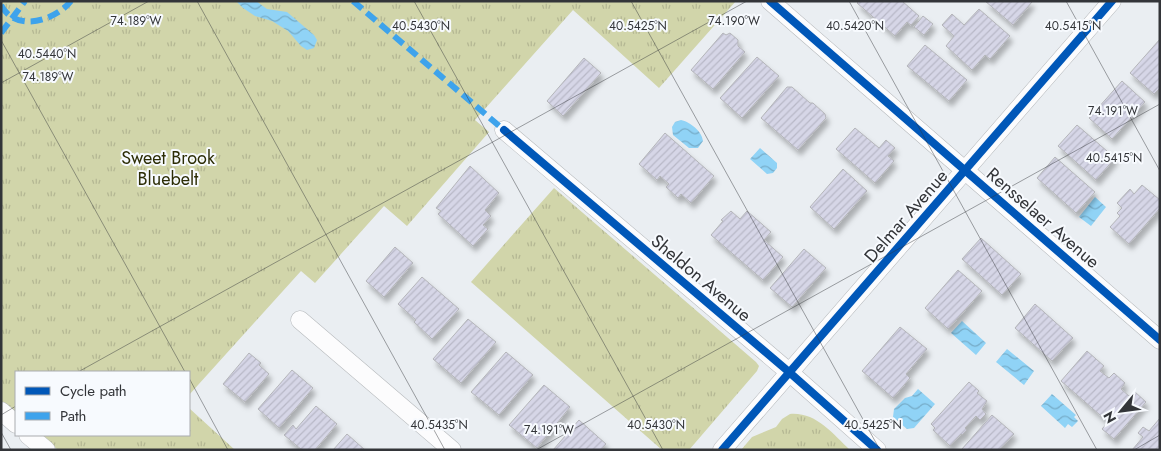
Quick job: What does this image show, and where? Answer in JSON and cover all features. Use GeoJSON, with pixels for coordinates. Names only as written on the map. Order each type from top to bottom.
{"type":"FeatureCollection","features":[{"type":"Feature","properties":{"kind":"street","name":"Rensselaer Avenue"},"geometry":{"type":"LineString","coordinates":[[770,1],[1160,340]]}},
{"type":"Feature","properties":{"kind":"street","name":"Delmar Avenue"},"geometry":{"type":"LineString","coordinates":[[722,450],[1112,1]]}},
{"type":"Feature","properties":{"kind":"street","name":"Sheldon Avenue"},"geometry":{"type":"LineString","coordinates":[[504,130],[789,372],[877,450]]}},
{"type":"Feature","properties":{"kind":"street"},"geometry":{"type":"LineString","coordinates":[[300,320],[452,450]]}},
{"type":"Feature","properties":{"kind":"street"},"geometry":{"type":"LineString","coordinates":[[1,411],[15,423]]}},
{"type":"Feature","properties":{"kind":"street"},"geometry":{"type":"LineString","coordinates":[[29,436],[46,450]]}},
{"type":"Feature","properties":{"kind":"green space","name":"Sweet Brook Bluebelt"},"geometry":{"type":"Polygon","coordinates":[[[1,1],[736,1],[659,88],[573,10],[475,120],[489,132],[407,226],[384,206],[315,283],[301,271],[190,394],[190,371],[15,371],[15,413],[1,401],[1,1]]]}},
{"type":"Feature","properties":{"kind":"green space"},"geometry":{"type":"Polygon","coordinates":[[[554,188],[759,366],[757,371],[689,450],[662,450],[471,282],[554,188]]]}},
{"type":"Feature","properties":{"kind":"green space"},"geometry":{"type":"Polygon","coordinates":[[[190,409],[235,450],[58,450],[41,436],[190,436],[190,409]]]}},
{"type":"Feature","properties":{"kind":"green space"},"geometry":{"type":"Polygon","coordinates":[[[790,414],[808,416],[816,420],[850,450],[741,450],[752,437],[776,427],[782,419],[790,414]]]}},
{"type":"Feature","properties":{"kind":"water"},"geometry":{"type":"Polygon","coordinates":[[[236,1],[256,1],[267,9],[287,12],[314,35],[317,40],[314,48],[307,50],[288,31],[272,21],[255,16],[236,1]]]}},
{"type":"Feature","properties":{"kind":"water"},"geometry":{"type":"Polygon","coordinates":[[[681,120],[698,130],[703,141],[698,148],[689,148],[673,135],[672,127],[675,122],[681,120]]]}},
{"type":"Feature","properties":{"kind":"water"},"geometry":{"type":"Polygon","coordinates":[[[760,148],[777,163],[777,168],[773,173],[767,174],[750,159],[760,148]]]}},
{"type":"Feature","properties":{"kind":"water"},"geometry":{"type":"Polygon","coordinates":[[[1095,197],[1106,207],[1091,226],[1079,217],[1095,197]]]}},
{"type":"Feature","properties":{"kind":"water"},"geometry":{"type":"Polygon","coordinates":[[[962,321],[986,343],[976,355],[951,333],[962,321]]]}},
{"type":"Feature","properties":{"kind":"water"},"geometry":{"type":"Polygon","coordinates":[[[1007,349],[1034,371],[1024,385],[996,362],[1007,349]]]}},
{"type":"Feature","properties":{"kind":"water"},"geometry":{"type":"Polygon","coordinates":[[[918,389],[935,404],[914,428],[907,429],[893,417],[894,409],[905,398],[912,396],[918,389]]]}},
{"type":"Feature","properties":{"kind":"water"},"geometry":{"type":"Polygon","coordinates":[[[1052,394],[1076,415],[1074,417],[1078,421],[1072,427],[1068,424],[1065,428],[1041,406],[1052,394]]]}},
{"type":"Feature","properties":{"kind":"building"},"geometry":{"type":"Polygon","coordinates":[[[859,1],[902,1],[919,16],[911,25],[907,22],[895,36],[857,3],[859,1]]]}},
{"type":"Feature","properties":{"kind":"building"},"geometry":{"type":"Polygon","coordinates":[[[985,1],[1031,1],[1032,2],[1013,25],[985,1]]]}},
{"type":"Feature","properties":{"kind":"building"},"geometry":{"type":"Polygon","coordinates":[[[979,9],[1010,36],[990,59],[985,55],[972,70],[946,46],[954,36],[942,25],[952,14],[964,25],[979,9]]]}},
{"type":"Feature","properties":{"kind":"building"},"geometry":{"type":"Polygon","coordinates":[[[923,16],[933,24],[924,35],[914,27],[923,16]]]}},
{"type":"Feature","properties":{"kind":"building"},"geometry":{"type":"Polygon","coordinates":[[[723,33],[726,35],[730,33],[738,40],[738,46],[745,52],[713,89],[691,70],[723,33]]]}},
{"type":"Feature","properties":{"kind":"building"},"geometry":{"type":"Polygon","coordinates":[[[1160,39],[1160,88],[1154,94],[1130,73],[1160,39]]]}},
{"type":"Feature","properties":{"kind":"building"},"geometry":{"type":"Polygon","coordinates":[[[925,45],[967,80],[949,101],[907,66],[925,45]]]}},
{"type":"Feature","properties":{"kind":"building"},"geometry":{"type":"Polygon","coordinates":[[[757,57],[779,76],[742,118],[720,98],[757,57]]]}},
{"type":"Feature","properties":{"kind":"building"},"geometry":{"type":"Polygon","coordinates":[[[584,58],[601,73],[563,116],[547,101],[584,58]]]}},
{"type":"Feature","properties":{"kind":"building"},"geometry":{"type":"Polygon","coordinates":[[[1122,81],[1145,102],[1112,139],[1089,118],[1122,81]]]}},
{"type":"Feature","properties":{"kind":"building"},"geometry":{"type":"Polygon","coordinates":[[[787,87],[792,87],[810,103],[813,103],[825,114],[826,118],[798,150],[761,118],[787,87]]]}},
{"type":"Feature","properties":{"kind":"building"},"geometry":{"type":"Polygon","coordinates":[[[1077,125],[1115,158],[1096,180],[1058,146],[1077,125]]]}},
{"type":"Feature","properties":{"kind":"building"},"geometry":{"type":"Polygon","coordinates":[[[855,128],[879,148],[886,140],[895,148],[888,156],[894,161],[875,183],[836,149],[855,128]]]}},
{"type":"Feature","properties":{"kind":"building"},"geometry":{"type":"Polygon","coordinates":[[[665,133],[714,176],[691,203],[681,194],[678,198],[666,187],[669,184],[660,176],[657,180],[639,164],[665,133]]]}},
{"type":"Feature","properties":{"kind":"building"},"geometry":{"type":"Polygon","coordinates":[[[1055,157],[1095,192],[1076,213],[1037,178],[1055,157]]]}},
{"type":"Feature","properties":{"kind":"building"},"geometry":{"type":"Polygon","coordinates":[[[470,166],[499,193],[485,210],[491,216],[483,225],[488,229],[473,246],[438,214],[441,211],[436,208],[470,166]]]}},
{"type":"Feature","properties":{"kind":"building"},"geometry":{"type":"Polygon","coordinates":[[[843,169],[867,191],[834,229],[810,207],[843,169]]]}},
{"type":"Feature","properties":{"kind":"building"},"geometry":{"type":"Polygon","coordinates":[[[1142,185],[1160,200],[1160,208],[1129,244],[1110,227],[1120,216],[1117,213],[1122,208],[1117,203],[1130,189],[1134,194],[1142,185]]]}},
{"type":"Feature","properties":{"kind":"building"},"geometry":{"type":"Polygon","coordinates":[[[731,211],[740,219],[747,211],[771,232],[764,240],[783,257],[763,280],[711,235],[723,221],[721,220],[731,211]]]}},
{"type":"Feature","properties":{"kind":"building"},"geometry":{"type":"Polygon","coordinates":[[[981,238],[1021,274],[1002,295],[962,259],[981,238]]]}},
{"type":"Feature","properties":{"kind":"building"},"geometry":{"type":"Polygon","coordinates":[[[395,247],[413,263],[384,297],[366,281],[395,247]]]}},
{"type":"Feature","properties":{"kind":"building"},"geometry":{"type":"Polygon","coordinates":[[[804,249],[826,268],[792,307],[770,288],[804,249]]]}},
{"type":"Feature","properties":{"kind":"building"},"geometry":{"type":"Polygon","coordinates":[[[958,270],[982,291],[948,329],[925,308],[958,270]]]}},
{"type":"Feature","properties":{"kind":"building"},"geometry":{"type":"Polygon","coordinates":[[[422,277],[459,309],[432,339],[414,322],[416,320],[398,304],[422,277]]]}},
{"type":"Feature","properties":{"kind":"building"},"geometry":{"type":"Polygon","coordinates":[[[1035,304],[1073,338],[1052,361],[1015,328],[1035,304]]]}},
{"type":"Feature","properties":{"kind":"building"},"geometry":{"type":"Polygon","coordinates":[[[468,319],[496,342],[461,383],[433,359],[468,319]]]}},
{"type":"Feature","properties":{"kind":"building"},"geometry":{"type":"Polygon","coordinates":[[[900,327],[927,349],[906,374],[910,378],[893,398],[862,371],[900,327]]]}},
{"type":"Feature","properties":{"kind":"building"},"geometry":{"type":"Polygon","coordinates":[[[1087,351],[1104,366],[1100,371],[1109,378],[1114,373],[1125,383],[1121,389],[1129,396],[1134,391],[1146,402],[1114,439],[1102,429],[1108,422],[1061,381],[1087,351]]]}},
{"type":"Feature","properties":{"kind":"building"},"geometry":{"type":"Polygon","coordinates":[[[506,352],[533,375],[499,415],[471,392],[506,352]]]}},
{"type":"Feature","properties":{"kind":"building"},"geometry":{"type":"Polygon","coordinates":[[[249,353],[261,363],[259,365],[269,374],[245,402],[223,384],[249,353]]]}},
{"type":"Feature","properties":{"kind":"building"},"geometry":{"type":"Polygon","coordinates":[[[292,370],[313,388],[279,428],[258,409],[292,370]]]}},
{"type":"Feature","properties":{"kind":"building"},"geometry":{"type":"Polygon","coordinates":[[[969,382],[979,391],[977,393],[987,401],[982,409],[986,414],[980,420],[976,416],[965,428],[967,430],[950,446],[933,430],[935,428],[931,424],[969,382]]]}},
{"type":"Feature","properties":{"kind":"building"},"geometry":{"type":"Polygon","coordinates":[[[544,385],[570,407],[537,448],[509,425],[544,385]]]}},
{"type":"Feature","properties":{"kind":"building"},"geometry":{"type":"Polygon","coordinates":[[[316,406],[337,424],[315,450],[302,450],[284,435],[293,425],[296,429],[316,406]]]}},
{"type":"Feature","properties":{"kind":"building"},"geometry":{"type":"Polygon","coordinates":[[[992,415],[1014,434],[999,450],[961,450],[992,415]]]}},
{"type":"Feature","properties":{"kind":"building"},"geometry":{"type":"Polygon","coordinates":[[[1160,418],[1160,450],[1132,450],[1143,437],[1138,433],[1143,427],[1149,431],[1160,418]]]}},
{"type":"Feature","properties":{"kind":"building"},"geometry":{"type":"Polygon","coordinates":[[[579,420],[606,444],[601,450],[553,450],[579,420]]]}},
{"type":"Feature","properties":{"kind":"building"},"geometry":{"type":"Polygon","coordinates":[[[347,434],[365,450],[333,450],[347,434]]]}},
{"type":"Feature","properties":{"kind":"marked path"},"geometry":{"type":"LineString","coordinates":[[1,33],[25,1]]}},
{"type":"Feature","properties":{"kind":"marked path"},"geometry":{"type":"LineString","coordinates":[[1,5],[7,14],[16,19],[35,21],[55,14],[71,1]]}},
{"type":"Feature","properties":{"kind":"marked path"},"geometry":{"type":"LineString","coordinates":[[353,1],[504,130]]}},
{"type":"Feature","properties":{"kind":"cycle path"},"geometry":{"type":"LineString","coordinates":[[770,1],[1160,340]]}},
{"type":"Feature","properties":{"kind":"cycle path"},"geometry":{"type":"LineString","coordinates":[[722,450],[1112,1]]}},
{"type":"Feature","properties":{"kind":"cycle path"},"geometry":{"type":"LineString","coordinates":[[504,130],[789,372],[877,450]]}}]}
